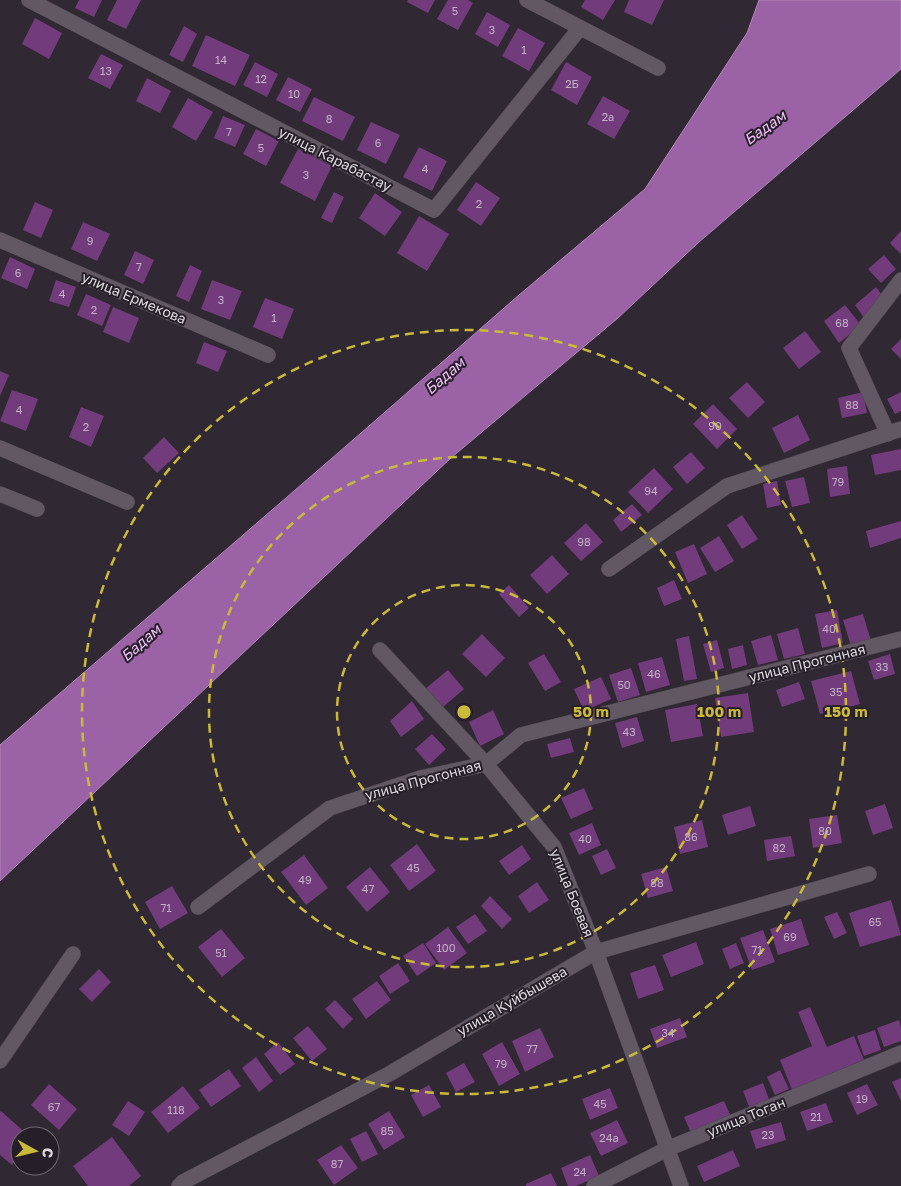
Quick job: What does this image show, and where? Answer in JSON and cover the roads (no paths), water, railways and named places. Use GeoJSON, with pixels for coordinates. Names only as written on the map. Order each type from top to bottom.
{"type":"FeatureCollection","features":[{"type":"Feature","properties":{"kind":"street","name":"улица Карабастау"},"geometry":{"type":"LineString","coordinates":[[29,0],[434,210],[580,28]]}},
{"type":"Feature","properties":{"kind":"street"},"geometry":{"type":"LineString","coordinates":[[527,0],[658,68]]}},
{"type":"Feature","properties":{"kind":"street","name":"улица Ермекова"},"geometry":{"type":"LineString","coordinates":[[0,240],[268,355]]}},
{"type":"Feature","properties":{"kind":"street"},"geometry":{"type":"LineString","coordinates":[[609,568],[727,486],[894,432],[849,348],[901,280]]}},
{"type":"Feature","properties":{"kind":"street"},"geometry":{"type":"LineString","coordinates":[[0,448],[127,502]]}},
{"type":"Feature","properties":{"kind":"street"},"geometry":{"type":"LineString","coordinates":[[0,494],[38,509]]}},
{"type":"Feature","properties":{"kind":"street","name":"улица Прогонная"},"geometry":{"type":"LineString","coordinates":[[198,907],[330,808],[420,778],[486,764],[521,735],[901,639]]}},
{"type":"Feature","properties":{"kind":"street","name":"улица Боевая"},"geometry":{"type":"LineString","coordinates":[[380,650],[486,764],[554,847],[596,952],[681,1186]]}},
{"type":"Feature","properties":{"kind":"street","name":"улица Куйбышева"},"geometry":{"type":"LineString","coordinates":[[179,1186],[183,1182],[388,1074],[596,952],[869,874]]}},
{"type":"Feature","properties":{"kind":"street"},"geometry":{"type":"LineString","coordinates":[[0,1062],[73,954]]}},
{"type":"Feature","properties":{"kind":"street","name":"улица Тоган"},"geometry":{"type":"LineString","coordinates":[[594,1186],[667,1149],[901,1052]]}},
{"type":"Feature","properties":{"kind":"water","name":"Бадам"},"geometry":{"type":"Polygon","coordinates":[[[759,0],[901,0],[901,69],[699,242],[618,318],[452,457],[0,881],[0,745],[519,295],[645,189],[747,33],[759,0]]]}}]}
